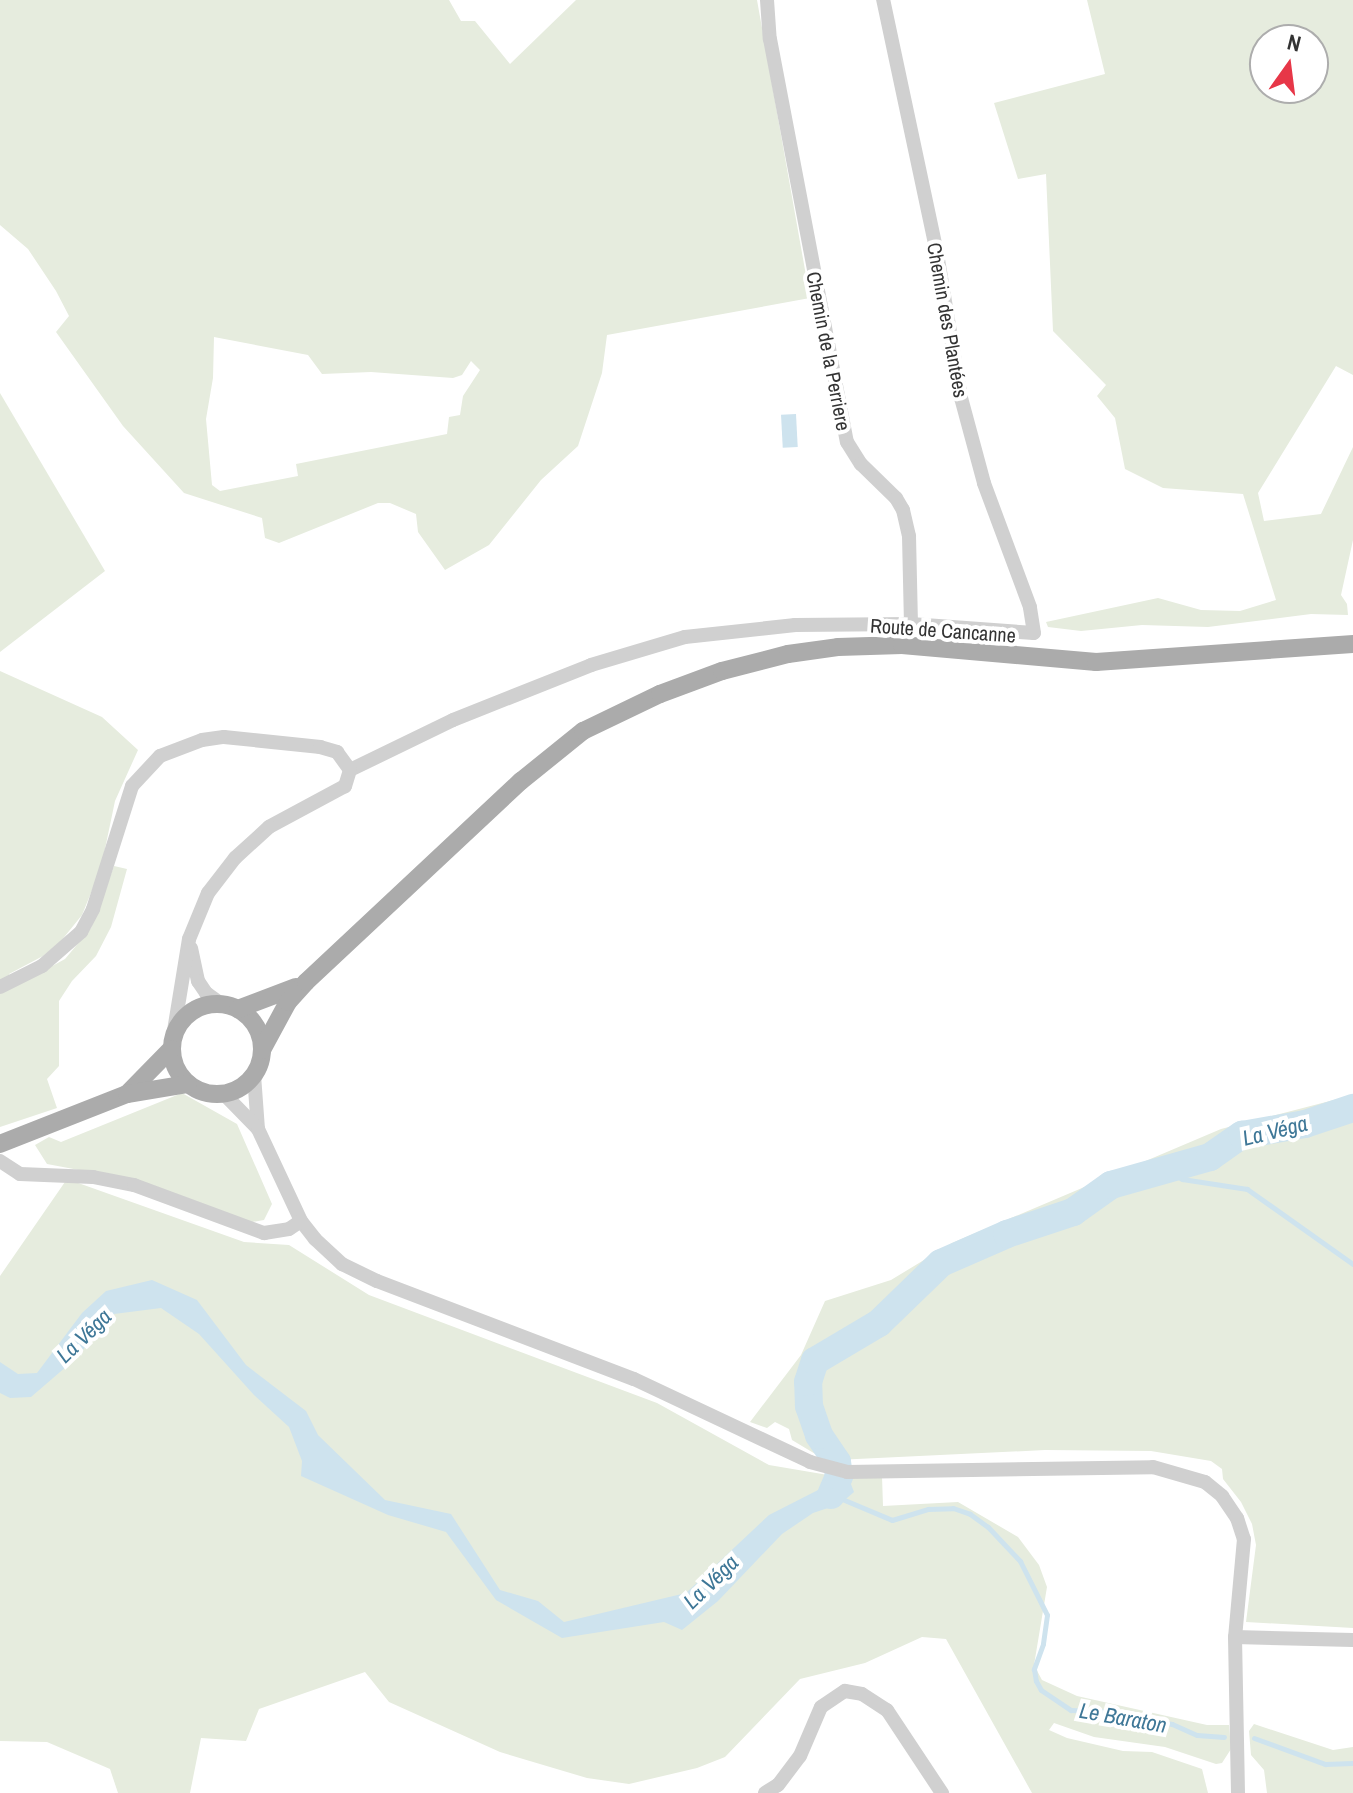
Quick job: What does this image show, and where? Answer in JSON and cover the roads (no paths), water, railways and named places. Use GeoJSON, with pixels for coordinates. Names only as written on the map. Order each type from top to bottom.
{"type":"FeatureCollection","features":[{"type":"Feature","properties":{"kind":"main road","name":"Route de Cancanne"},"geometry":{"type":"LineString","coordinates":[[262,1050],[288,1002],[306,982],[510,790],[583,731],[660,694],[722,671],[788,654],[838,647],[902,645],[1096,662],[1353,644]]}},
{"type":"Feature","properties":{"kind":"main road","name":"Route de Cancanne"},"geometry":{"type":"LineString","coordinates":[[229,1006],[278,997],[306,982]]}},
{"type":"Feature","properties":{"kind":"main road"},"geometry":{"type":"LineString","coordinates":[[127,1094],[173,1040],[193,1010],[229,1006],[256,1026],[262,1050],[254,1075],[241,1087],[224,1094],[211,1094],[188,1084],[173,1062],[173,1040]]}},
{"type":"Feature","properties":{"kind":"main road"},"geometry":{"type":"LineString","coordinates":[[0,1144],[127,1094],[188,1084]]}},
{"type":"Feature","properties":{"kind":"street","name":"Chemin de la Perriere"},"geometry":{"type":"LineString","coordinates":[[767,0],[770,39],[847,442],[861,464],[896,498],[903,510],[909,536],[911,624]]}},
{"type":"Feature","properties":{"kind":"street","name":"Chemin des Plantées"},"geometry":{"type":"LineString","coordinates":[[883,0],[937,253],[961,398],[981,472],[1030,607],[1034,633],[911,624]]}},
{"type":"Feature","properties":{"kind":"street"},"geometry":{"type":"LineString","coordinates":[[350,770],[429,730],[591,665],[664,642],[760,627],[911,624]]}},
{"type":"Feature","properties":{"kind":"street"},"geometry":{"type":"LineString","coordinates":[[0,987],[42,966],[81,932],[93,909],[132,786],[160,756],[185,745],[224,737],[327,748],[342,756],[350,770],[348,781],[341,789],[269,827],[235,858],[208,893],[189,939],[173,1040]]}},
{"type":"Feature","properties":{"kind":"street"},"geometry":{"type":"LineString","coordinates":[[189,939],[198,981],[206,993],[229,1006]]}},
{"type":"Feature","properties":{"kind":"street"},"geometry":{"type":"LineString","coordinates":[[254,1075],[258,1129]]}},
{"type":"Feature","properties":{"kind":"street"},"geometry":{"type":"LineString","coordinates":[[224,1094],[258,1129],[301,1221],[329,1254],[358,1272],[634,1379],[791,1454],[847,1472],[1153,1467],[1205,1482],[1222,1496],[1237,1518],[1244,1539],[1235,1637],[1238,1793]]}},
{"type":"Feature","properties":{"kind":"street"},"geometry":{"type":"LineString","coordinates":[[0,1161],[20,1174],[93,1177],[134,1185],[264,1233],[289,1229],[301,1221]]}},
{"type":"Feature","properties":{"kind":"street"},"geometry":{"type":"LineString","coordinates":[[1235,1637],[1353,1640]]}},
{"type":"Feature","properties":{"kind":"street"},"geometry":{"type":"LineString","coordinates":[[765,1793],[778,1785],[800,1756],[821,1707],[845,1691],[862,1694],[887,1710],[942,1793]]}},
{"type":"Feature","properties":{"kind":"water"},"geometry":{"type":"Polygon","coordinates":[[[796,414],[798,447],[783,448],[781,415],[796,414]]]}},
{"type":"Feature","properties":{"kind":"water"},"geometry":{"type":"Polygon","coordinates":[[[152,1280],[197,1300],[246,1365],[306,1411],[318,1435],[385,1500],[451,1514],[500,1590],[538,1601],[564,1622],[686,1593],[769,1515],[820,1489],[827,1472],[849,1479],[854,1492],[840,1504],[813,1513],[782,1534],[718,1601],[682,1630],[664,1622],[562,1638],[496,1600],[446,1532],[388,1515],[301,1476],[302,1461],[289,1427],[254,1395],[199,1334],[161,1308],[114,1314],[74,1360],[31,1397],[10,1398],[0,1393],[0,1362],[18,1374],[37,1373],[82,1313],[106,1291],[152,1280]]]}},
{"type":"Feature","properties":{"kind":"waterway","name":"La Véga"},"geometry":{"type":"LineString","coordinates":[[831,1495],[839,1476],[837,1462],[819,1435],[809,1406],[808,1382],[815,1361],[879,1323],[941,1263],[1007,1234],[1073,1212],[1111,1185],[1210,1157],[1242,1135],[1305,1124],[1353,1108]]}},
{"type":"Feature","properties":{"kind":"waterway"},"geometry":{"type":"LineString","coordinates":[[1164,1169],[1182,1179],[1247,1189],[1353,1264]]}},
{"type":"Feature","properties":{"kind":"waterway","name":"Le Baraton"},"geometry":{"type":"LineString","coordinates":[[842,1499],[892,1520],[928,1509],[953,1508],[970,1514],[988,1527],[1020,1561],[1047,1615],[1043,1644],[1034,1669],[1036,1681],[1041,1690],[1071,1710],[1104,1711],[1172,1724],[1197,1735],[1224,1737]]}},
{"type":"Feature","properties":{"kind":"waterway","name":"Le Baraton"},"geometry":{"type":"LineString","coordinates":[[1254,1738],[1325,1764],[1353,1763]]}}]}
